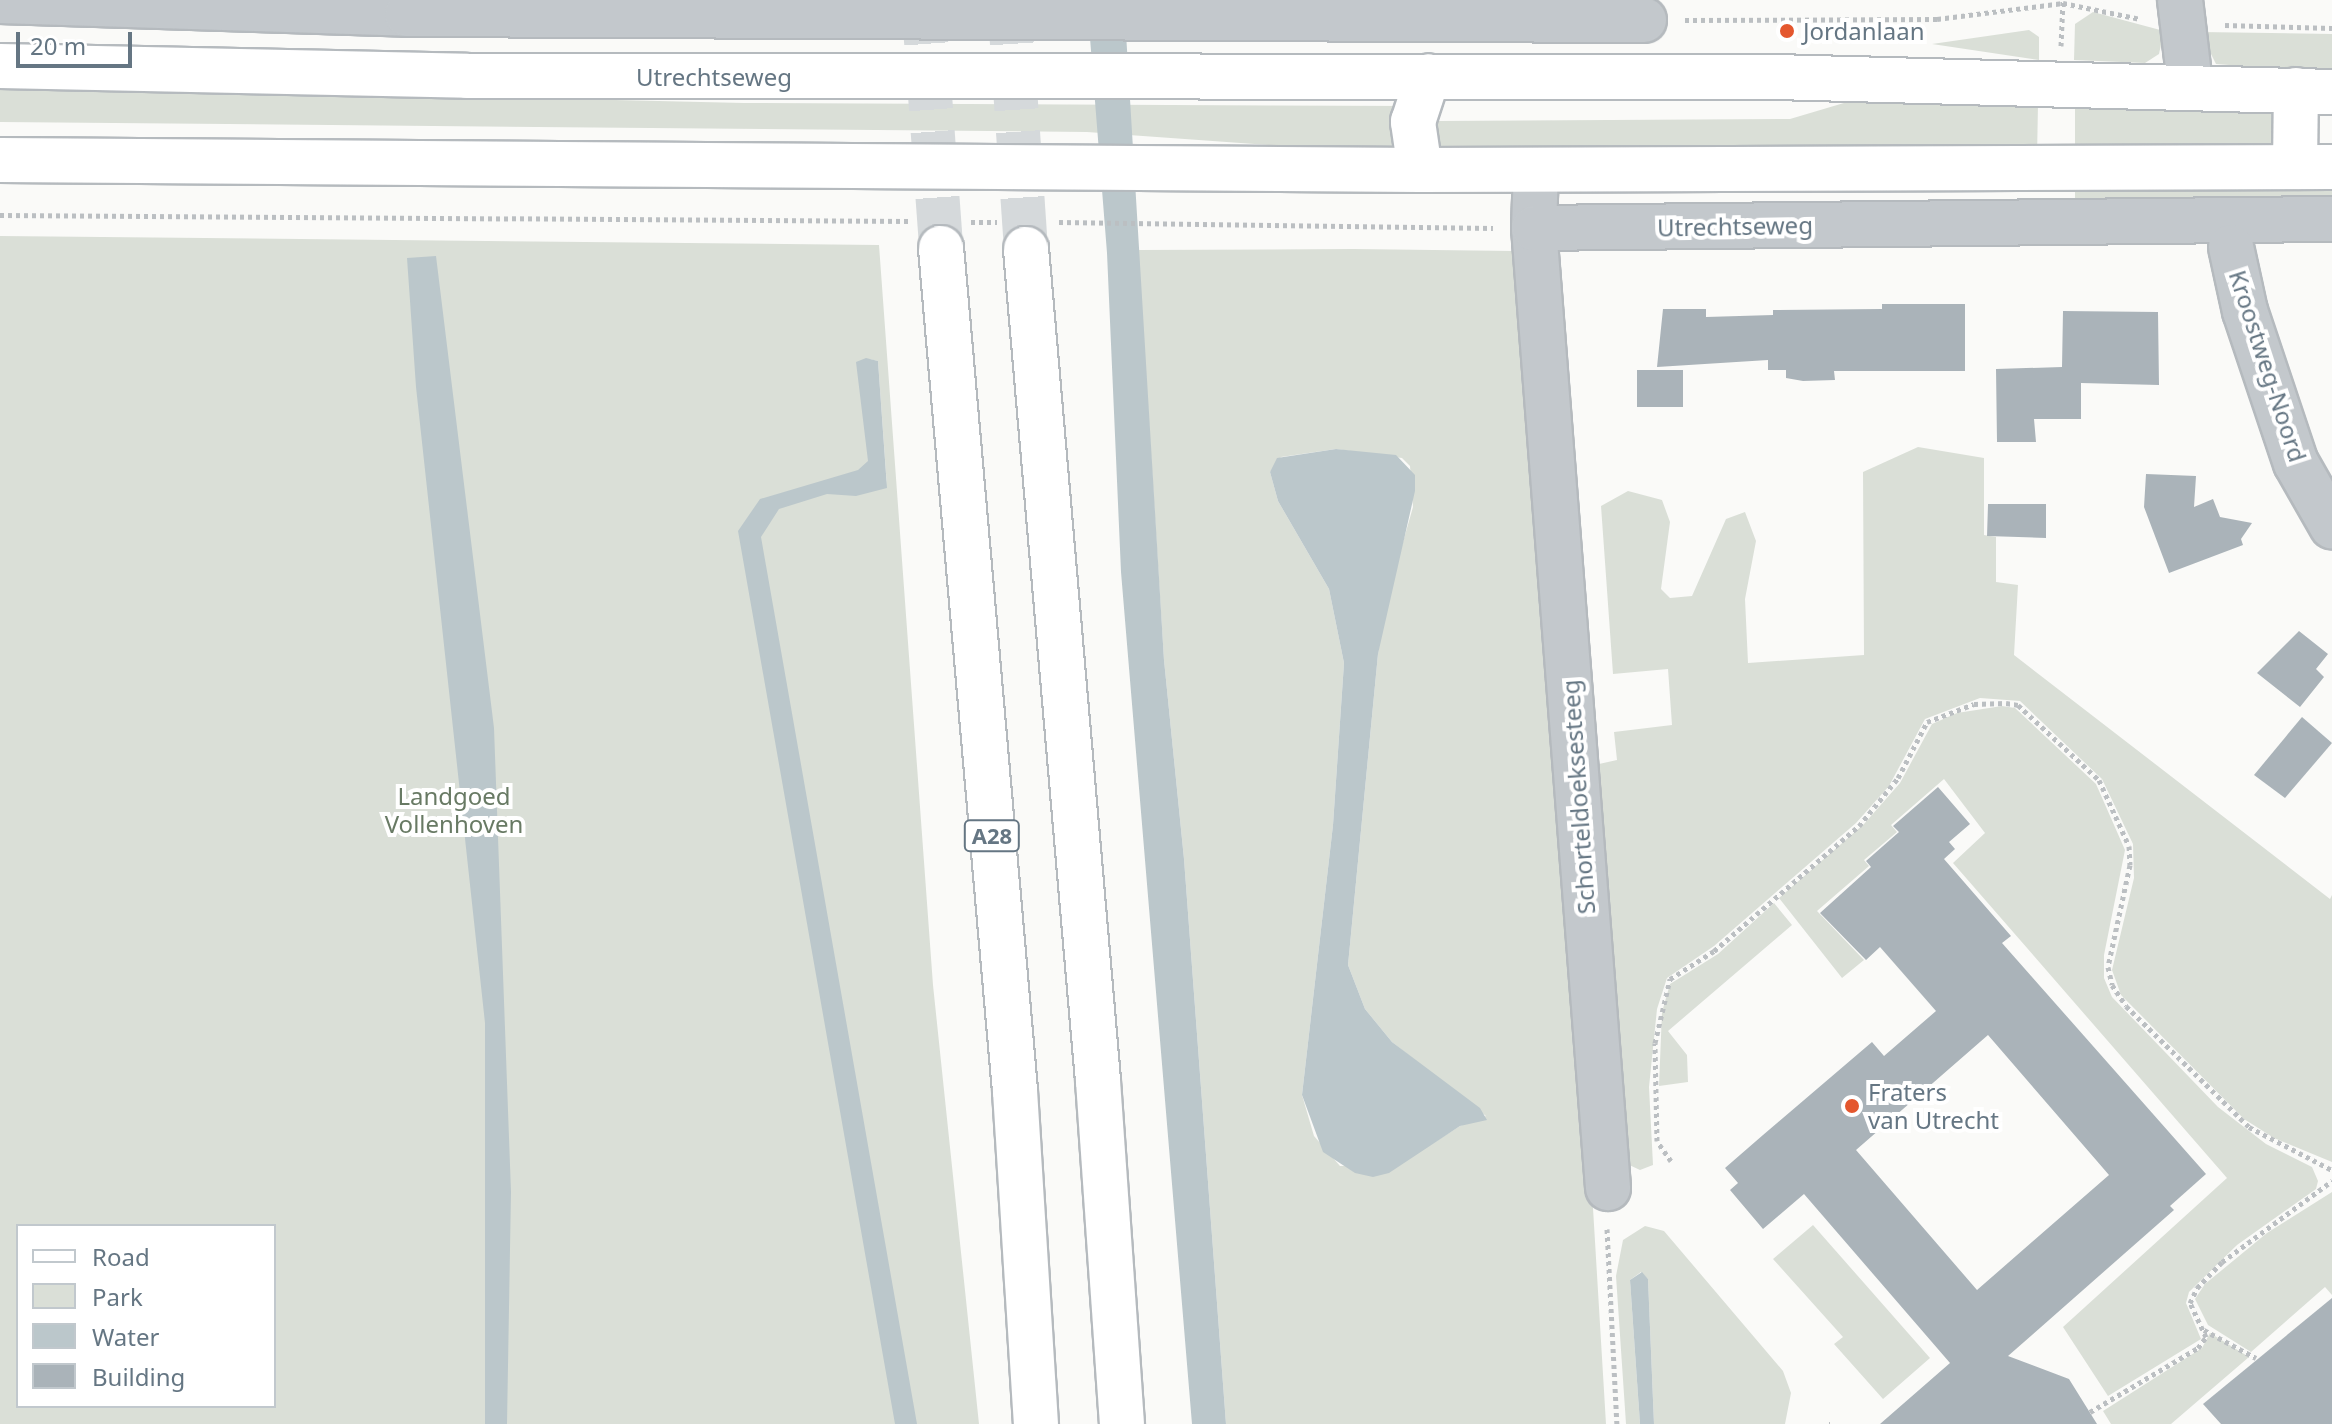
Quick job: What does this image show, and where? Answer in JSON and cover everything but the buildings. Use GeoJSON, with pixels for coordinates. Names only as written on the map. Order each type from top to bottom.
{"type":"FeatureCollection","features":[{"type":"Feature","properties":{"kind":"main road","name":"Utrechtseweg"},"geometry":{"type":"LineString","coordinates":[[0,66],[467,76],[1428,76],[2190,84],[2314,91],[2314,167],[1420,170],[0,160]]}},
{"type":"Feature","properties":{"kind":"main road"},"geometry":{"type":"LineString","coordinates":[[1420,170],[1413,122],[1428,76]]}},
{"type":"Feature","properties":{"kind":"main road","name":"A28"},"geometry":{"type":"LineString","coordinates":[[941,248],[1015,1091],[1036,1424]]}},
{"type":"Feature","properties":{"kind":"main road"},"geometry":{"type":"LineString","coordinates":[[1026,249],[1098,1081],[1122,1424]]}},
{"type":"Feature","properties":{"kind":"street"},"geometry":{"type":"LineString","coordinates":[[2180,0],[2190,84]]}},
{"type":"Feature","properties":{"kind":"street"},"geometry":{"type":"LineString","coordinates":[[0,1],[407,14],[1287,8],[1644,20]]}},
{"type":"Feature","properties":{"kind":"street"},"geometry":{"type":"LineString","coordinates":[[1282,77],[1287,8]]}},
{"type":"Feature","properties":{"kind":"street","name":"Schorteldoeksesteeg"},"geometry":{"type":"LineString","coordinates":[[1536,170],[1534,228],[1608,1188]]}},
{"type":"Feature","properties":{"kind":"street","name":"Utrechtseweg"},"geometry":{"type":"LineString","coordinates":[[1534,228],[2332,219]]}},
{"type":"Feature","properties":{"kind":"street","name":"Kroostweg-Noord"},"geometry":{"type":"LineString","coordinates":[[2231,247],[2245,311],[2296,463],[2332,526]]}},
{"type":"Feature","properties":{"kind":"path"},"geometry":{"type":"LineString","coordinates":[[1644,20],[1937,19],[2063,2]]}},
{"type":"Feature","properties":{"kind":"path"},"geometry":{"type":"LineString","coordinates":[[0,215],[876,221]]}},
{"type":"Feature","properties":{"kind":"path"},"geometry":{"type":"LineString","coordinates":[[1138,223],[1534,228]]}},
{"type":"Feature","properties":{"kind":"path"},"geometry":{"type":"LineString","coordinates":[[1671,1161],[1657,1141],[1655,1043],[1670,979],[1714,951],[1859,826],[1898,778],[1927,722],[1974,704],[2006,703],[2018,705],[2099,780],[2129,846],[2130,865],[2108,967],[2112,985],[2126,1006],[2249,1127],[2332,1170]]}},
{"type":"Feature","properties":{"kind":"path"},"geometry":{"type":"LineString","coordinates":[[2256,1358],[2204,1330],[2190,1303],[2197,1288],[2222,1262],[2332,1181]]}},
{"type":"Feature","properties":{"kind":"path"},"geometry":{"type":"LineString","coordinates":[[1608,1188],[1606,1265],[1617,1424]]}},
{"type":"Feature","properties":{"kind":"path"},"geometry":{"type":"LineString","coordinates":[[2090,1412],[2198,1348],[2204,1330]]}},
{"type":"Feature","properties":{"kind":"green space"},"geometry":{"type":"Polygon","coordinates":[[[2093,12],[2164,31],[2159,54],[2145,63],[2074,60],[2075,24],[2093,12]]]}},
{"type":"Feature","properties":{"kind":"green space"},"geometry":{"type":"Polygon","coordinates":[[[2029,30],[2039,37],[2039,60],[1932,44],[2029,30]]]}},
{"type":"Feature","properties":{"kind":"green space"},"geometry":{"type":"Polygon","coordinates":[[[2200,32],[2332,34],[2332,73],[2216,64],[2200,32]]]}},
{"type":"Feature","properties":{"kind":"green space"},"geometry":{"type":"Polygon","coordinates":[[[0,86],[744,103],[1408,106],[1397,154],[1087,132],[0,122],[0,86]]]}},
{"type":"Feature","properties":{"kind":"green space"},"geometry":{"type":"Polygon","coordinates":[[[1854,100],[2038,104],[2037,158],[1437,153],[1431,126],[1439,121],[1790,119],[1854,100]]]}},
{"type":"Feature","properties":{"kind":"green space"},"geometry":{"type":"Polygon","coordinates":[[[2075,102],[2282,109],[2274,150],[2075,158],[2075,102]]]}},
{"type":"Feature","properties":{"kind":"green space"},"geometry":{"type":"Polygon","coordinates":[[[2075,180],[2332,186],[2332,203],[2075,201],[2075,180]]]}},
{"type":"Feature","properties":{"kind":"green space","name":"Landgoed Vollenhoven"},"geometry":{"type":"Polygon","coordinates":[[[0,236],[879,245],[933,985],[979,1424],[0,1424],[0,236]],[[869,359],[887,487],[878,361],[869,359]]]}},
{"type":"Feature","properties":{"kind":"green space"},"geometry":{"type":"Polygon","coordinates":[[[1138,250],[1514,251],[1588,1125],[1606,1424],[1226,1424],[1184,859],[1164,660],[1138,250]],[[1336,449],[1281,457],[1270,472],[1278,501],[1329,589],[1344,663],[1333,825],[1302,1095],[1314,1136],[1340,1166],[1400,1164],[1460,1126],[1486,1116],[1392,1042],[1365,1009],[1348,965],[1378,654],[1385,605],[1413,507],[1410,466],[1402,458],[1336,449]]]}},
{"type":"Feature","properties":{"kind":"green space"},"geometry":{"type":"Polygon","coordinates":[[[1918,447],[1984,458],[1984,535],[1996,537],[1996,582],[2018,585],[2014,655],[2330,899],[2332,895],[2332,1162],[2274,1138],[2244,1119],[2121,995],[2112,970],[2134,878],[2133,844],[2102,779],[2020,701],[1980,698],[1925,719],[1889,786],[1856,823],[1714,946],[1667,978],[1657,1009],[1649,1087],[1653,1165],[1640,1170],[1625,1163],[1590,766],[1617,760],[1614,732],[1672,725],[1668,669],[1613,674],[1601,506],[1628,491],[1662,500],[1670,522],[1661,589],[1670,598],[1692,596],[1726,519],[1745,512],[1756,541],[1745,599],[1748,663],[1864,655],[1863,472],[1918,447]]]}},
{"type":"Feature","properties":{"kind":"green space"},"geometry":{"type":"Polygon","coordinates":[[[2002,706],[2015,708],[2096,784],[2125,850],[2104,955],[2104,978],[2112,997],[2218,1107],[2266,1144],[2312,1167],[2318,1181],[2316,1189],[2237,1245],[2189,1292],[2186,1303],[2201,1339],[2108,1396],[2063,1327],[2227,1178],[1953,863],[1985,833],[1944,779],[1891,825],[1897,832],[1864,860],[1869,866],[1817,911],[1864,960],[1842,978],[1779,898],[1864,824],[1900,783],[1932,724],[1957,713],[2002,706]]]}},
{"type":"Feature","properties":{"kind":"green space"},"geometry":{"type":"Polygon","coordinates":[[[1774,903],[1792,925],[1668,1031],[1687,1055],[1688,1082],[1659,1086],[1662,1012],[1670,984],[1718,954],[1774,903]]]}},
{"type":"Feature","properties":{"kind":"green space"},"geometry":{"type":"Polygon","coordinates":[[[2332,1192],[2332,1295],[2325,1287],[2251,1352],[2208,1325],[2195,1299],[2205,1284],[2267,1233],[2332,1192]]]}},
{"type":"Feature","properties":{"kind":"green space"},"geometry":{"type":"Polygon","coordinates":[[[1813,1225],[1930,1358],[1883,1399],[1834,1344],[1843,1337],[1773,1259],[1813,1225]]]}},
{"type":"Feature","properties":{"kind":"green space"},"geometry":{"type":"Polygon","coordinates":[[[1645,1226],[1664,1231],[1783,1371],[1791,1393],[1785,1424],[1654,1424],[1648,1279],[1641,1272],[1630,1280],[1640,1424],[1626,1424],[1616,1276],[1623,1240],[1645,1226]]]}},
{"type":"Feature","properties":{"kind":"green space"},"geometry":{"type":"Polygon","coordinates":[[[2210,1333],[2249,1357],[2171,1424],[2111,1424],[2103,1411],[2202,1348],[2210,1333]]]}},
{"type":"Feature","properties":{"kind":"water"},"geometry":{"type":"Polygon","coordinates":[[[1087,0],[1124,0],[1164,660],[1184,859],[1226,1424],[1192,1424],[1121,572],[1107,253],[1087,0]]]}},
{"type":"Feature","properties":{"kind":"water"},"geometry":{"type":"Polygon","coordinates":[[[436,256],[494,728],[511,1192],[507,1424],[485,1424],[485,1023],[416,387],[407,258],[436,256]]]}},
{"type":"Feature","properties":{"kind":"water"},"geometry":{"type":"Polygon","coordinates":[[[866,358],[878,361],[887,488],[856,496],[827,494],[779,509],[761,537],[917,1424],[895,1424],[738,531],[760,499],[858,470],[868,461],[856,362],[866,358]]]}},
{"type":"Feature","properties":{"kind":"water"},"geometry":{"type":"Polygon","coordinates":[[[1336,449],[1396,455],[1415,475],[1415,491],[1378,654],[1348,965],[1365,1009],[1392,1042],[1480,1108],[1487,1120],[1460,1126],[1389,1173],[1373,1177],[1355,1173],[1323,1152],[1302,1095],[1333,825],[1344,663],[1329,589],[1278,501],[1270,472],[1277,458],[1336,449]]]}},
{"type":"Feature","properties":{"kind":"water"},"geometry":{"type":"Polygon","coordinates":[[[1642,1272],[1648,1279],[1654,1424],[1640,1424],[1630,1280],[1642,1272]]]}},
{"type":"Feature","properties":{"kind":"tunnel"},"geometry":{"type":"LineString","coordinates":[[923,0],[941,248]]}},
{"type":"Feature","properties":{"kind":"tunnel"},"geometry":{"type":"LineString","coordinates":[[1009,0],[1026,249]]}},
{"type":"Feature","properties":{"kind":"place","name":"Jordanlaan"},"geometry":{"type":"Point","coordinates":[1787,31]}},
{"type":"Feature","properties":{"kind":"place","name":"Fraters van Utrecht"},"geometry":{"type":"Point","coordinates":[1852,1106]}}]}
